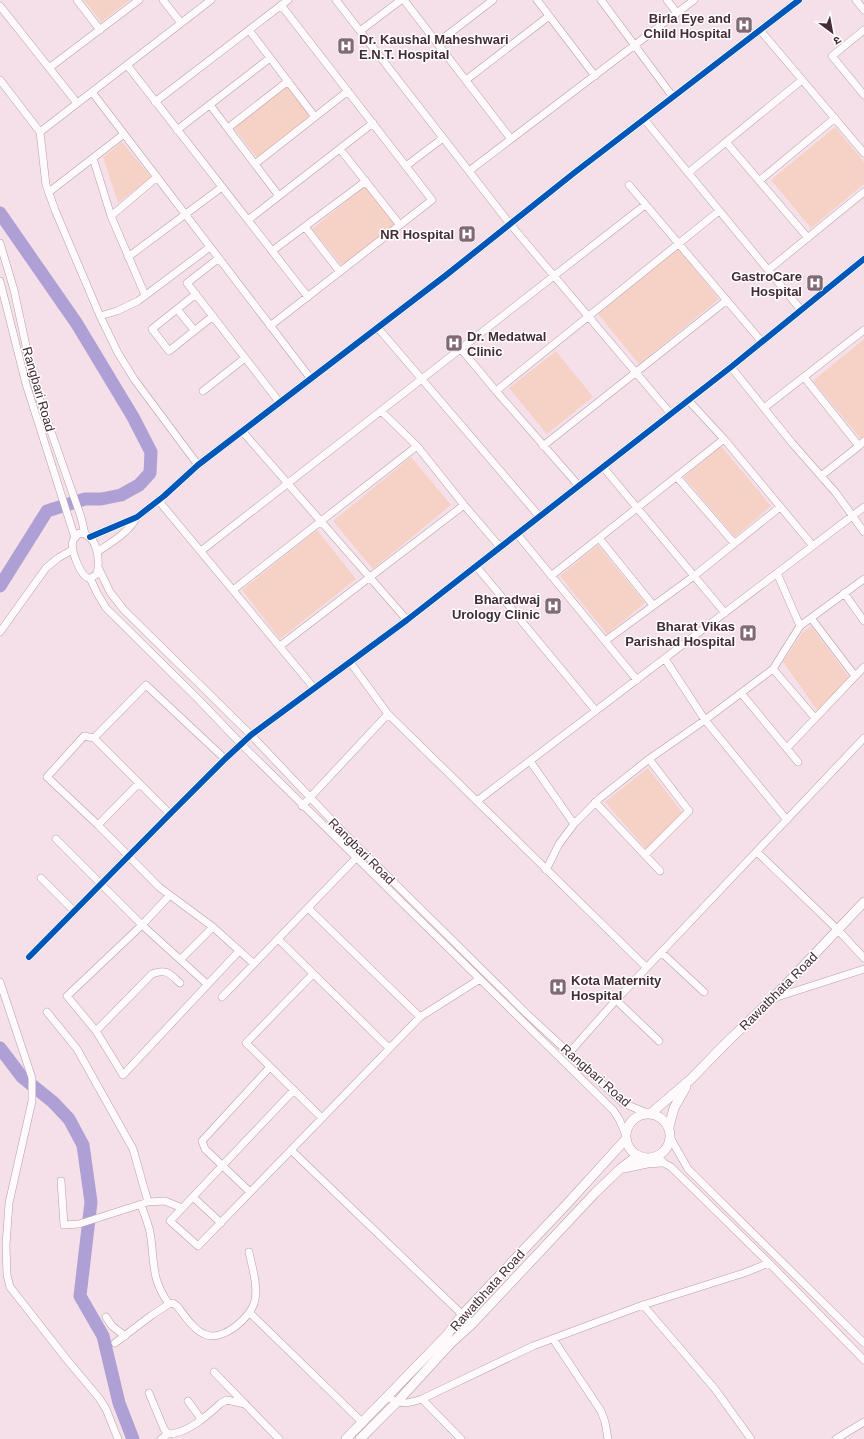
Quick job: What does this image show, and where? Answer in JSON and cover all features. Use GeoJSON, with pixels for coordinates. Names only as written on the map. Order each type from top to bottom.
{"type":"FeatureCollection","features":[{"type":"Feature","properties":{"kind":"main road","name":"Rawatbhata Road"},"geometry":{"type":"LineString","coordinates":[[649,1114],[691,1079],[772,998],[864,902]]}},
{"type":"Feature","properties":{"kind":"main road","name":"Rawatbhata Road"},"geometry":{"type":"LineString","coordinates":[[669,1127],[674,1108],[691,1079]]}},
{"type":"Feature","properties":{"kind":"main road"},"geometry":{"type":"LineString","coordinates":[[649,1114],[662,1118],[669,1127],[671,1139],[665,1152],[653,1158],[641,1157],[628,1147],[626,1137],[630,1123],[641,1115],[649,1114]]}},
{"type":"Feature","properties":{"kind":"main road","name":"Rawatbhata Road"},"geometry":{"type":"LineString","coordinates":[[346,1439],[446,1336],[462,1315],[566,1205],[626,1137]]}},
{"type":"Feature","properties":{"kind":"main road","name":"Rawatbhata Road"},"geometry":{"type":"LineString","coordinates":[[360,1439],[620,1169],[641,1157]]}},
{"type":"Feature","properties":{"kind":"main road"},"geometry":{"type":"LineString","coordinates":[[620,1169],[647,1163],[662,1162]]}},
{"type":"Feature","properties":{"kind":"street"},"geometry":{"type":"LineString","coordinates":[[77,0],[100,30]]}},
{"type":"Feature","properties":{"kind":"street"},"geometry":{"type":"LineString","coordinates":[[49,68],[140,0]]}},
{"type":"Feature","properties":{"kind":"street"},"geometry":{"type":"LineString","coordinates":[[163,0],[181,24]]}},
{"type":"Feature","properties":{"kind":"street"},"geometry":{"type":"LineString","coordinates":[[40,132],[211,0]]}},
{"type":"Feature","properties":{"kind":"street"},"geometry":{"type":"LineString","coordinates":[[155,102],[288,0]]}},
{"type":"Feature","properties":{"kind":"street"},"geometry":{"type":"LineString","coordinates":[[336,0],[510,224],[671,414]]}},
{"type":"Feature","properties":{"kind":"street"},"geometry":{"type":"LineString","coordinates":[[360,31],[401,0]]}},
{"type":"Feature","properties":{"kind":"street"},"geometry":{"type":"LineString","coordinates":[[404,0],[511,139]]}},
{"type":"Feature","properties":{"kind":"street"},"geometry":{"type":"LineString","coordinates":[[437,43],[493,0]]}},
{"type":"Feature","properties":{"kind":"street"},"geometry":{"type":"LineString","coordinates":[[536,0],[595,76]]}},
{"type":"Feature","properties":{"kind":"street"},"geometry":{"type":"LineString","coordinates":[[601,0],[673,97]]}},
{"type":"Feature","properties":{"kind":"street"},"geometry":{"type":"LineString","coordinates":[[667,0],[677,13]]}},
{"type":"Feature","properties":{"kind":"street"},"geometry":{"type":"LineString","coordinates":[[469,172],[694,0]]}},
{"type":"Feature","properties":{"kind":"street"},"geometry":{"type":"LineString","coordinates":[[0,632],[46,568],[58,558],[72,550],[73,541],[79,534],[88,536],[137,517],[198,465],[378,328],[644,119],[799,0]]}},
{"type":"Feature","properties":{"kind":"street"},"geometry":{"type":"LineString","coordinates":[[856,0],[864,10]]}},
{"type":"Feature","properties":{"kind":"street"},"geometry":{"type":"LineString","coordinates":[[270,326],[432,200],[281,5]]}},
{"type":"Feature","properties":{"kind":"street"},"geometry":{"type":"LineString","coordinates":[[0,6],[77,103]]}},
{"type":"Feature","properties":{"kind":"street"},"geometry":{"type":"LineString","coordinates":[[466,80],[549,16]]}},
{"type":"Feature","properties":{"kind":"street"},"geometry":{"type":"LineString","coordinates":[[249,30],[315,117]]}},
{"type":"Feature","properties":{"kind":"street"},"geometry":{"type":"LineString","coordinates":[[760,30],[864,153]]}},
{"type":"Feature","properties":{"kind":"street"},"geometry":{"type":"LineString","coordinates":[[864,30],[832,56],[864,95]]}},
{"type":"Feature","properties":{"kind":"street"},"geometry":{"type":"LineString","coordinates":[[178,130],[270,58]]}},
{"type":"Feature","properties":{"kind":"street"},"geometry":{"type":"LineString","coordinates":[[127,65],[308,297]]}},
{"type":"Feature","properties":{"kind":"street"},"geometry":{"type":"LineString","coordinates":[[0,80],[40,132],[46,185],[100,316],[118,353],[134,379],[198,465]]}},
{"type":"Feature","properties":{"kind":"street"},"geometry":{"type":"LineString","coordinates":[[688,173],[802,80]]}},
{"type":"Feature","properties":{"kind":"street"},"geometry":{"type":"LineString","coordinates":[[228,128],[288,81]]}},
{"type":"Feature","properties":{"kind":"street"},"geometry":{"type":"LineString","coordinates":[[255,164],[348,91]]}},
{"type":"Feature","properties":{"kind":"street"},"geometry":{"type":"LineString","coordinates":[[92,92],[311,379]]}},
{"type":"Feature","properties":{"kind":"street"},"geometry":{"type":"LineString","coordinates":[[210,104],[279,196]]}},
{"type":"Feature","properties":{"kind":"street"},"geometry":{"type":"LineString","coordinates":[[759,181],[835,118]]}},
{"type":"Feature","properties":{"kind":"street"},"geometry":{"type":"LineString","coordinates":[[644,119],[801,310]]}},
{"type":"Feature","properties":{"kind":"street"},"geometry":{"type":"LineString","coordinates":[[248,220],[373,123]]}},
{"type":"Feature","properties":{"kind":"street"},"geometry":{"type":"LineString","coordinates":[[49,192],[124,134]]}},
{"type":"Feature","properties":{"kind":"street"},"geometry":{"type":"LineString","coordinates":[[406,166],[443,138]]}},
{"type":"Feature","properties":{"kind":"street"},"geometry":{"type":"LineString","coordinates":[[726,142],[808,238]]}},
{"type":"Feature","properties":{"kind":"street"},"geometry":{"type":"LineString","coordinates":[[340,148],[400,225]]}},
{"type":"Feature","properties":{"kind":"street"},"geometry":{"type":"LineString","coordinates":[[93,158],[111,216],[146,295]]}},
{"type":"Feature","properties":{"kind":"street"},"geometry":{"type":"LineString","coordinates":[[111,216],[157,177]]}},
{"type":"Feature","properties":{"kind":"street"},"geometry":{"type":"LineString","coordinates":[[272,251],[366,182]]}},
{"type":"Feature","properties":{"kind":"street"},"geometry":{"type":"LineString","coordinates":[[629,185],[762,342]]}},
{"type":"Feature","properties":{"kind":"street"},"geometry":{"type":"LineString","coordinates":[[128,257],[222,187]]}},
{"type":"Feature","properties":{"kind":"street"},"geometry":{"type":"LineString","coordinates":[[768,270],[864,192]]}},
{"type":"Feature","properties":{"kind":"street"},"geometry":{"type":"LineString","coordinates":[[201,551],[645,205]]}},
{"type":"Feature","properties":{"kind":"street"},"geometry":{"type":"LineString","coordinates":[[496,391],[719,211]]}},
{"type":"Feature","properties":{"kind":"street"},"geometry":{"type":"LineString","coordinates":[[305,227],[340,272]]}},
{"type":"Feature","properties":{"kind":"street","name":"Rangbari Road"},"geometry":{"type":"LineString","coordinates":[[0,242],[14,290],[34,383],[80,517],[88,536],[96,546],[97,552]]}},
{"type":"Feature","properties":{"kind":"street"},"geometry":{"type":"LineString","coordinates":[[100,316],[117,311],[138,301],[210,247]]}},
{"type":"Feature","properties":{"kind":"street"},"geometry":{"type":"LineString","coordinates":[[219,258],[187,283],[280,402]]}},
{"type":"Feature","properties":{"kind":"street"},"geometry":{"type":"LineString","coordinates":[[29,957],[240,744],[407,620],[671,414],[864,259]]}},
{"type":"Feature","properties":{"kind":"street","name":"Rangbari Road"},"geometry":{"type":"LineString","coordinates":[[0,281],[26,384],[75,538]]}},
{"type":"Feature","properties":{"kind":"street"},"geometry":{"type":"LineString","coordinates":[[196,294],[152,329],[169,351],[213,316]]}},
{"type":"Feature","properties":{"kind":"street"},"geometry":{"type":"LineString","coordinates":[[543,446],[727,300]]}},
{"type":"Feature","properties":{"kind":"street"},"geometry":{"type":"LineString","coordinates":[[177,309],[194,330]]}},
{"type":"Feature","properties":{"kind":"street"},"geometry":{"type":"LineString","coordinates":[[378,328],[539,516]]}},
{"type":"Feature","properties":{"kind":"street"},"geometry":{"type":"LineString","coordinates":[[764,408],[864,330]]}},
{"type":"Feature","properties":{"kind":"street"},"geometry":{"type":"LineString","coordinates":[[461,349],[579,486]]}},
{"type":"Feature","properties":{"kind":"street"},"geometry":{"type":"LineString","coordinates":[[203,391],[245,358]]}},
{"type":"Feature","properties":{"kind":"street"},"geometry":{"type":"LineString","coordinates":[[731,366],[764,408],[836,493],[864,532]]}},
{"type":"Feature","properties":{"kind":"street"},"geometry":{"type":"LineString","coordinates":[[804,377],[861,443],[821,476]]}},
{"type":"Feature","properties":{"kind":"street"},"geometry":{"type":"LineString","coordinates":[[688,400],[724,439],[812,546]]}},
{"type":"Feature","properties":{"kind":"street"},"geometry":{"type":"LineString","coordinates":[[381,411],[416,446],[500,547]]}},
{"type":"Feature","properties":{"kind":"street"},"geometry":{"type":"LineString","coordinates":[[242,431],[407,620]]}},
{"type":"Feature","properties":{"kind":"street"},"geometry":{"type":"LineString","coordinates":[[551,576],[724,439]]}},
{"type":"Feature","properties":{"kind":"street"},"geometry":{"type":"LineString","coordinates":[[233,590],[416,446]]}},
{"type":"Feature","properties":{"kind":"street"},"geometry":{"type":"LineString","coordinates":[[603,466],[725,613]]}},
{"type":"Feature","properties":{"kind":"street"},"geometry":{"type":"LineString","coordinates":[[677,477],[734,543]]}},
{"type":"Feature","properties":{"kind":"street"},"geometry":{"type":"LineString","coordinates":[[158,500],[314,688]]}},
{"type":"Feature","properties":{"kind":"street"},"geometry":{"type":"LineString","coordinates":[[280,646],[464,505]]}},
{"type":"Feature","properties":{"kind":"street"},"geometry":{"type":"LineString","coordinates":[[605,641],[694,576],[780,507]]}},
{"type":"Feature","properties":{"kind":"street"},"geometry":{"type":"LineString","coordinates":[[477,802],[864,507]]}},
{"type":"Feature","properties":{"kind":"street"},"geometry":{"type":"LineString","coordinates":[[90,578],[97,574],[97,552],[128,530],[137,517]]}},
{"type":"Feature","properties":{"kind":"street"},"geometry":{"type":"LineString","coordinates":[[517,534],[637,680]]}},
{"type":"Feature","properties":{"kind":"street"},"geometry":{"type":"LineString","coordinates":[[599,538],[653,605]]}},
{"type":"Feature","properties":{"kind":"street","name":"Rangbari Road"},"geometry":{"type":"LineString","coordinates":[[72,550],[78,566],[84,575],[90,578],[106,608],[200,700],[240,744],[302,806],[613,1110],[619,1119],[626,1137]]}},
{"type":"Feature","properties":{"kind":"street"},"geometry":{"type":"LineString","coordinates":[[476,566],[596,711]]}},
{"type":"Feature","properties":{"kind":"street","name":"Rangbari Road"},"geometry":{"type":"LineString","coordinates":[[98,567],[110,592],[124,610],[251,735],[344,833],[501,988],[624,1103],[649,1114]]}},
{"type":"Feature","properties":{"kind":"street"},"geometry":{"type":"LineString","coordinates":[[777,573],[800,626]]}},
{"type":"Feature","properties":{"kind":"street"},"geometry":{"type":"LineString","coordinates":[[546,870],[559,844],[574,824],[595,802],[648,759],[705,720],[773,669],[800,626],[864,579]]}},
{"type":"Feature","properties":{"kind":"street"},"geometry":{"type":"LineString","coordinates":[[844,593],[864,622]]}},
{"type":"Feature","properties":{"kind":"street"},"geometry":{"type":"LineString","coordinates":[[811,618],[855,676]]}},
{"type":"Feature","properties":{"kind":"street"},"geometry":{"type":"LineString","coordinates":[[664,659],[705,720],[787,820]]}},
{"type":"Feature","properties":{"kind":"street"},"geometry":{"type":"LineString","coordinates":[[350,662],[388,714],[646,967]]}},
{"type":"Feature","properties":{"kind":"street"},"geometry":{"type":"LineString","coordinates":[[787,748],[864,667]]}},
{"type":"Feature","properties":{"kind":"street"},"geometry":{"type":"LineString","coordinates":[[773,669],[815,718]]}},
{"type":"Feature","properties":{"kind":"street"},"geometry":{"type":"LineString","coordinates":[[94,738],[146,685],[224,760]]}},
{"type":"Feature","properties":{"kind":"street"},"geometry":{"type":"LineString","coordinates":[[741,693],[798,762]]}},
{"type":"Feature","properties":{"kind":"street"},"geometry":{"type":"LineString","coordinates":[[302,806],[388,714]]}},
{"type":"Feature","properties":{"kind":"street"},"geometry":{"type":"LineString","coordinates":[[170,814],[94,738],[84,736],[47,777],[98,825],[128,857],[169,896],[213,927],[254,964]]}},
{"type":"Feature","properties":{"kind":"street"},"geometry":{"type":"LineString","coordinates":[[569,1052],[646,967],[864,738]]}},
{"type":"Feature","properties":{"kind":"street"},"geometry":{"type":"LineString","coordinates":[[645,855],[689,811],[648,759]]}},
{"type":"Feature","properties":{"kind":"street"},"geometry":{"type":"LineString","coordinates":[[530,761],[574,824]]}},
{"type":"Feature","properties":{"kind":"street"},"geometry":{"type":"LineString","coordinates":[[98,825],[139,783]]}},
{"type":"Feature","properties":{"kind":"street"},"geometry":{"type":"LineString","coordinates":[[595,802],[660,871]]}},
{"type":"Feature","properties":{"kind":"street"},"geometry":{"type":"LineString","coordinates":[[56,839],[142,925],[207,984]]}},
{"type":"Feature","properties":{"kind":"street"},"geometry":{"type":"LineString","coordinates":[[757,852],[838,930],[864,958]]}},
{"type":"Feature","properties":{"kind":"street"},"geometry":{"type":"LineString","coordinates":[[222,997],[356,858]]}},
{"type":"Feature","properties":{"kind":"street"},"geometry":{"type":"LineString","coordinates":[[41,878],[74,911]]}},
{"type":"Feature","properties":{"kind":"street"},"geometry":{"type":"LineString","coordinates":[[169,896],[142,925],[67,996],[96,1031],[123,1075],[239,951]]}},
{"type":"Feature","properties":{"kind":"street"},"geometry":{"type":"LineString","coordinates":[[308,908],[420,1017]]}},
{"type":"Feature","properties":{"kind":"street"},"geometry":{"type":"LineString","coordinates":[[181,959],[213,927]]}},
{"type":"Feature","properties":{"kind":"street"},"geometry":{"type":"LineString","coordinates":[[278,939],[389,1048]]}},
{"type":"Feature","properties":{"kind":"street"},"geometry":{"type":"LineString","coordinates":[[661,952],[704,992]]}},
{"type":"Feature","properties":{"kind":"street"},"geometry":{"type":"LineString","coordinates":[[772,998],[864,969]]}},
{"type":"Feature","properties":{"kind":"street"},"geometry":{"type":"LineString","coordinates":[[96,1031],[152,974],[159,972],[169,973],[180,983]]}},
{"type":"Feature","properties":{"kind":"street"},"geometry":{"type":"LineString","coordinates":[[313,974],[246,1043],[322,1118]]}},
{"type":"Feature","properties":{"kind":"street"},"geometry":{"type":"LineString","coordinates":[[294,1090],[170,1221],[198,1246],[420,1017],[480,979]]}},
{"type":"Feature","properties":{"kind":"street"},"geometry":{"type":"LineString","coordinates":[[0,982],[32,1078],[32,1101],[9,1203],[6,1245],[7,1275],[10,1287],[99,1398],[106,1409],[118,1439]]}},
{"type":"Feature","properties":{"kind":"street"},"geometry":{"type":"LineString","coordinates":[[616,1000],[659,1041]]}},
{"type":"Feature","properties":{"kind":"street"},"geometry":{"type":"LineString","coordinates":[[47,1012],[76,1049],[133,1149],[150,1230],[156,1280],[169,1304]]}},
{"type":"Feature","properties":{"kind":"street"},"geometry":{"type":"LineString","coordinates":[[250,1192],[204,1149],[202,1141],[270,1067]]}},
{"type":"Feature","properties":{"kind":"street"},"geometry":{"type":"LineString","coordinates":[[671,1139],[688,1169],[864,1343]]}},
{"type":"Feature","properties":{"kind":"street"},"geometry":{"type":"LineString","coordinates":[[291,1150],[472,1324]]}},
{"type":"Feature","properties":{"kind":"street"},"geometry":{"type":"LineString","coordinates":[[641,1157],[662,1162],[671,1167],[769,1263],[864,1360]]}},
{"type":"Feature","properties":{"kind":"street"},"geometry":{"type":"LineString","coordinates":[[681,1177],[688,1169]]}},
{"type":"Feature","properties":{"kind":"street"},"geometry":{"type":"LineString","coordinates":[[61,1180],[64,1225],[79,1224],[144,1203],[165,1201],[182,1208]]}},
{"type":"Feature","properties":{"kind":"street"},"geometry":{"type":"LineString","coordinates":[[193,1197],[221,1223]]}},
{"type":"Feature","properties":{"kind":"street"},"geometry":{"type":"LineString","coordinates":[[755,1250],[762,1243]]}},
{"type":"Feature","properties":{"kind":"street"},"geometry":{"type":"LineString","coordinates":[[115,1343],[169,1304],[173,1303],[196,1329],[206,1335],[223,1334],[231,1330],[250,1314],[255,1302],[256,1290],[249,1252]]}},
{"type":"Feature","properties":{"kind":"street"},"geometry":{"type":"LineString","coordinates":[[387,1397],[397,1402],[406,1404],[422,1399],[533,1346],[643,1305],[744,1273],[769,1263]]}},
{"type":"Feature","properties":{"kind":"street"},"geometry":{"type":"LineString","coordinates":[[797,1292],[804,1284]]}},
{"type":"Feature","properties":{"kind":"street"},"geometry":{"type":"LineString","coordinates":[[643,1305],[716,1389],[751,1439]]}},
{"type":"Feature","properties":{"kind":"street"},"geometry":{"type":"LineString","coordinates":[[250,1314],[362,1423]]}},
{"type":"Feature","properties":{"kind":"street"},"geometry":{"type":"LineString","coordinates":[[106,1317],[112,1326],[125,1336]]}},
{"type":"Feature","properties":{"kind":"street"},"geometry":{"type":"LineString","coordinates":[[553,1339],[600,1411],[606,1422],[608,1439]]}},
{"type":"Feature","properties":{"kind":"street"},"geometry":{"type":"LineString","coordinates":[[214,1372],[279,1439]]}},
{"type":"Feature","properties":{"kind":"street"},"geometry":{"type":"LineString","coordinates":[[149,1393],[164,1429],[168,1434]]}},
{"type":"Feature","properties":{"kind":"street"},"geometry":{"type":"LineString","coordinates":[[422,1399],[461,1439]]}},
{"type":"Feature","properties":{"kind":"street"},"geometry":{"type":"LineString","coordinates":[[161,1439],[168,1434],[182,1432],[227,1400],[245,1404]]}},
{"type":"Feature","properties":{"kind":"street"},"geometry":{"type":"LineString","coordinates":[[188,1401],[201,1419]]}},
{"type":"Feature","properties":{"kind":"street"},"geometry":{"type":"LineString","coordinates":[[836,1439],[864,1422]]}},
{"type":"Feature","properties":{"kind":"shaded area"},"geometry":{"type":"Polygon","coordinates":[[[84,0],[130,0],[101,22],[84,0]]]}},
{"type":"Feature","properties":{"kind":"shaded area"},"geometry":{"type":"Polygon","coordinates":[[[288,86],[311,116],[257,158],[234,128],[288,86]]]}},
{"type":"Feature","properties":{"kind":"shaded area"},"geometry":{"type":"Polygon","coordinates":[[[835,127],[864,162],[864,184],[811,228],[771,180],[835,127]]]}},
{"type":"Feature","properties":{"kind":"shaded area"},"geometry":{"type":"Polygon","coordinates":[[[122,142],[151,177],[118,203],[103,157],[122,142]]]}},
{"type":"Feature","properties":{"kind":"shaded area"},"geometry":{"type":"Polygon","coordinates":[[[365,186],[396,224],[343,267],[312,229],[365,186]]]}},
{"type":"Feature","properties":{"kind":"shaded area"},"geometry":{"type":"Polygon","coordinates":[[[678,249],[719,299],[639,364],[598,314],[678,249]]]}},
{"type":"Feature","properties":{"kind":"shaded area"},"geometry":{"type":"Polygon","coordinates":[[[864,339],[864,436],[861,439],[813,381],[864,339]]]}},
{"type":"Feature","properties":{"kind":"shaded area"},"geometry":{"type":"Polygon","coordinates":[[[556,351],[593,397],[547,434],[509,388],[556,351]]]}},
{"type":"Feature","properties":{"kind":"shaded area"},"geometry":{"type":"Polygon","coordinates":[[[721,446],[771,506],[735,537],[684,477],[721,446]]]}},
{"type":"Feature","properties":{"kind":"shaded area"},"geometry":{"type":"Polygon","coordinates":[[[411,457],[451,505],[373,569],[333,521],[411,457]]]}},
{"type":"Feature","properties":{"kind":"shaded area"},"geometry":{"type":"Polygon","coordinates":[[[317,530],[356,579],[280,639],[242,590],[317,530]]]}},
{"type":"Feature","properties":{"kind":"shaded area"},"geometry":{"type":"Polygon","coordinates":[[[598,545],[645,603],[607,634],[560,576],[598,545]]]}},
{"type":"Feature","properties":{"kind":"shaded area"},"geometry":{"type":"Polygon","coordinates":[[[811,626],[849,677],[818,711],[783,662],[802,633],[811,626]]]}},
{"type":"Feature","properties":{"kind":"shaded area"},"geometry":{"type":"Polygon","coordinates":[[[648,768],[682,812],[646,849],[605,802],[648,768]]]}},
{"type":"Feature","properties":{"kind":"waterway"},"geometry":{"type":"LineString","coordinates":[[0,213],[77,324],[133,417],[151,452],[150,473],[139,485],[121,495],[101,499],[85,499],[47,511],[0,586]]}},
{"type":"Feature","properties":{"kind":"waterway"},"geometry":{"type":"LineString","coordinates":[[0,1048],[22,1077],[53,1102],[69,1119],[83,1145],[91,1202],[80,1296],[103,1336],[119,1403],[133,1439]]}},
{"type":"Feature","properties":{"kind":"cycle path"},"geometry":{"type":"LineString","coordinates":[[90,537],[137,517],[164,496],[198,465],[445,276],[574,173],[799,0]]}},
{"type":"Feature","properties":{"kind":"cycle path"},"geometry":{"type":"LineString","coordinates":[[29,957],[170,814],[251,735],[407,620],[731,367],[864,259]]}},
{"type":"Feature","properties":{"kind":"place","name":"Birla Eye and Child Hospital"},"geometry":{"type":"Point","coordinates":[744,25]}},
{"type":"Feature","properties":{"kind":"place","name":"Dr. Kaushal Maheshwari E.N.T. Hospital"},"geometry":{"type":"Point","coordinates":[346,46]}},
{"type":"Feature","properties":{"kind":"place","name":"NR Hospital"},"geometry":{"type":"Point","coordinates":[467,234]}},
{"type":"Feature","properties":{"kind":"place","name":"GastroCare Hospital"},"geometry":{"type":"Point","coordinates":[815,283]}},
{"type":"Feature","properties":{"kind":"place","name":"Dr. Medatwal Clinic"},"geometry":{"type":"Point","coordinates":[454,343]}},
{"type":"Feature","properties":{"kind":"place","name":"Bharadwaj Urology Clinic"},"geometry":{"type":"Point","coordinates":[553,606]}},
{"type":"Feature","properties":{"kind":"place","name":"Bharat Vikas Parishad Hospital"},"geometry":{"type":"Point","coordinates":[748,633]}},
{"type":"Feature","properties":{"kind":"place","name":"Kota Maternity Hospital"},"geometry":{"type":"Point","coordinates":[558,987]}}]}
